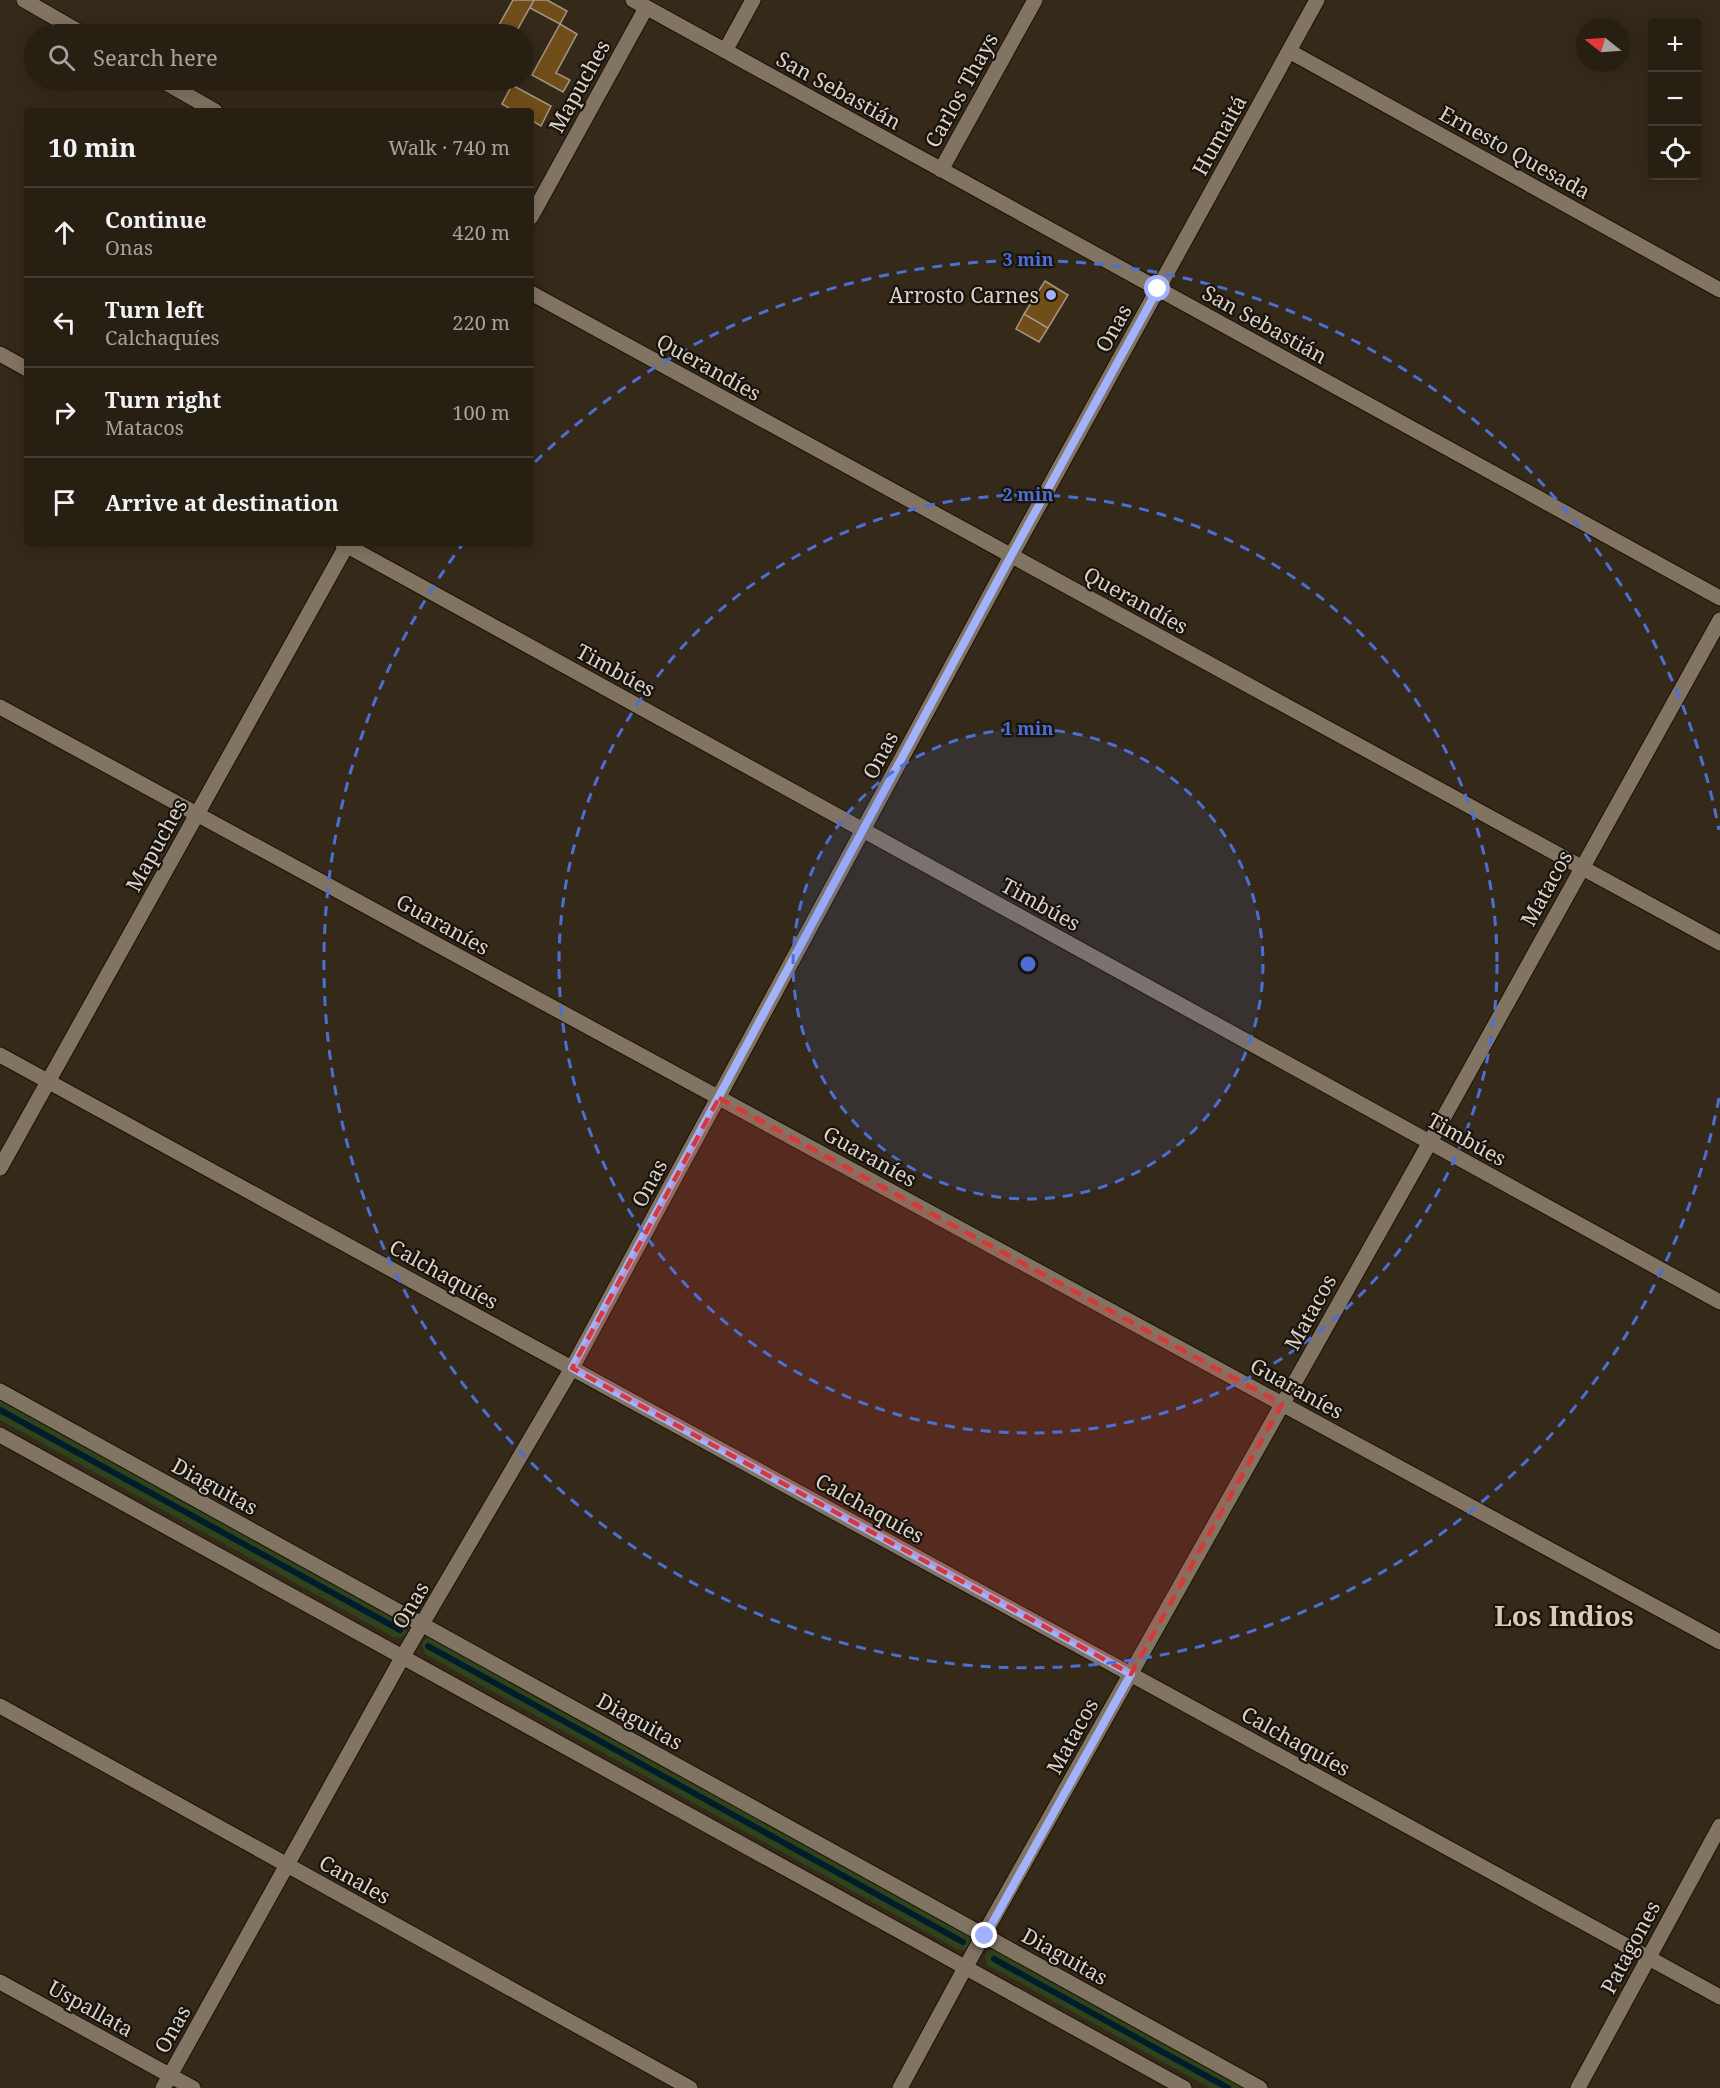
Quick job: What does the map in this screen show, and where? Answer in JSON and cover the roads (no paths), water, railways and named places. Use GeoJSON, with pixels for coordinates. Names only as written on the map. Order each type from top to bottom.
{"type":"FeatureCollection","features":[{"type":"Feature","properties":{"kind":"street"},"geometry":{"type":"LineString","coordinates":[[24,0],[66,24]]}},
{"type":"Feature","properties":{"kind":"street"},"geometry":{"type":"LineString","coordinates":[[725,51],[753,0]]}},
{"type":"Feature","properties":{"kind":"street","name":"Carlos Thays"},"geometry":{"type":"LineString","coordinates":[[941,170],[1035,0]]}},
{"type":"Feature","properties":{"kind":"street","name":"Humaitá"},"geometry":{"type":"LineString","coordinates":[[1158,289],[1317,0]]}},
{"type":"Feature","properties":{"kind":"street","name":"San Sebastián"},"geometry":{"type":"LineString","coordinates":[[640,4],[1720,598]]}},
{"type":"Feature","properties":{"kind":"street","name":"Mapuches"},"geometry":{"type":"LineString","coordinates":[[534,211],[640,4]]}},
{"type":"Feature","properties":{"kind":"street","name":"Ernesto Quesada"},"geometry":{"type":"LineString","coordinates":[[1289,51],[1720,290]]}},
{"type":"Feature","properties":{"kind":"street"},"geometry":{"type":"LineString","coordinates":[[178,90],[210,108]]}},
{"type":"Feature","properties":{"kind":"street","name":"Onas"},"geometry":{"type":"LineString","coordinates":[[167,2082],[402,1658],[572,1368],[1158,289]]}},
{"type":"Feature","properties":{"kind":"street","name":"Querandíes"},"geometry":{"type":"LineString","coordinates":[[534,295],[1720,943]]}},
{"type":"Feature","properties":{"kind":"street"},"geometry":{"type":"LineString","coordinates":[[0,354],[24,367]]}},
{"type":"Feature","properties":{"kind":"street","name":"Mapuches"},"geometry":{"type":"LineString","coordinates":[[0,1168],[345,546]]}},
{"type":"Feature","properties":{"kind":"street","name":"Timbúes"},"geometry":{"type":"LineString","coordinates":[[350,546],[1720,1302]]}},
{"type":"Feature","properties":{"kind":"street","name":"Matacos"},"geometry":{"type":"LineString","coordinates":[[900,2088],[1720,620]]}},
{"type":"Feature","properties":{"kind":"street","name":"Guaraníes"},"geometry":{"type":"LineString","coordinates":[[0,707],[1720,1642]]}},
{"type":"Feature","properties":{"kind":"street","name":"Calchaquíes"},"geometry":{"type":"LineString","coordinates":[[0,1055],[1720,1997]]}},
{"type":"Feature","properties":{"kind":"street","name":"Diaguitas"},"geometry":{"type":"LineString","coordinates":[[0,1391],[1260,2088]]}},
{"type":"Feature","properties":{"kind":"street"},"geometry":{"type":"LineString","coordinates":[[0,1435],[1184,2088]]}},
{"type":"Feature","properties":{"kind":"street","name":"Canales"},"geometry":{"type":"LineString","coordinates":[[0,1706],[690,2088]]}},
{"type":"Feature","properties":{"kind":"street","name":"Patagones"},"geometry":{"type":"LineString","coordinates":[[1578,2088],[1720,1826]]}},
{"type":"Feature","properties":{"kind":"street","name":"Uspallata"},"geometry":{"type":"LineString","coordinates":[[0,1982],[167,2082],[193,2088]]}},
{"type":"Feature","properties":{"kind":"waterway"},"geometry":{"type":"LineString","coordinates":[[0,1410],[400,1630]]}},
{"type":"Feature","properties":{"kind":"waterway"},"geometry":{"type":"LineString","coordinates":[[428,1646],[963,1942]]}},
{"type":"Feature","properties":{"kind":"waterway"},"geometry":{"type":"LineString","coordinates":[[994,1959],[1228,2088]]}},
{"type":"Feature","properties":{"kind":"place","name":"Arrosto Carnes"},"geometry":{"type":"Point","coordinates":[1051,295]}},
{"type":"Feature","properties":{"kind":"district","name":"Los Indios"},"geometry":{"type":"Point","coordinates":[1564,1615]}}]}
